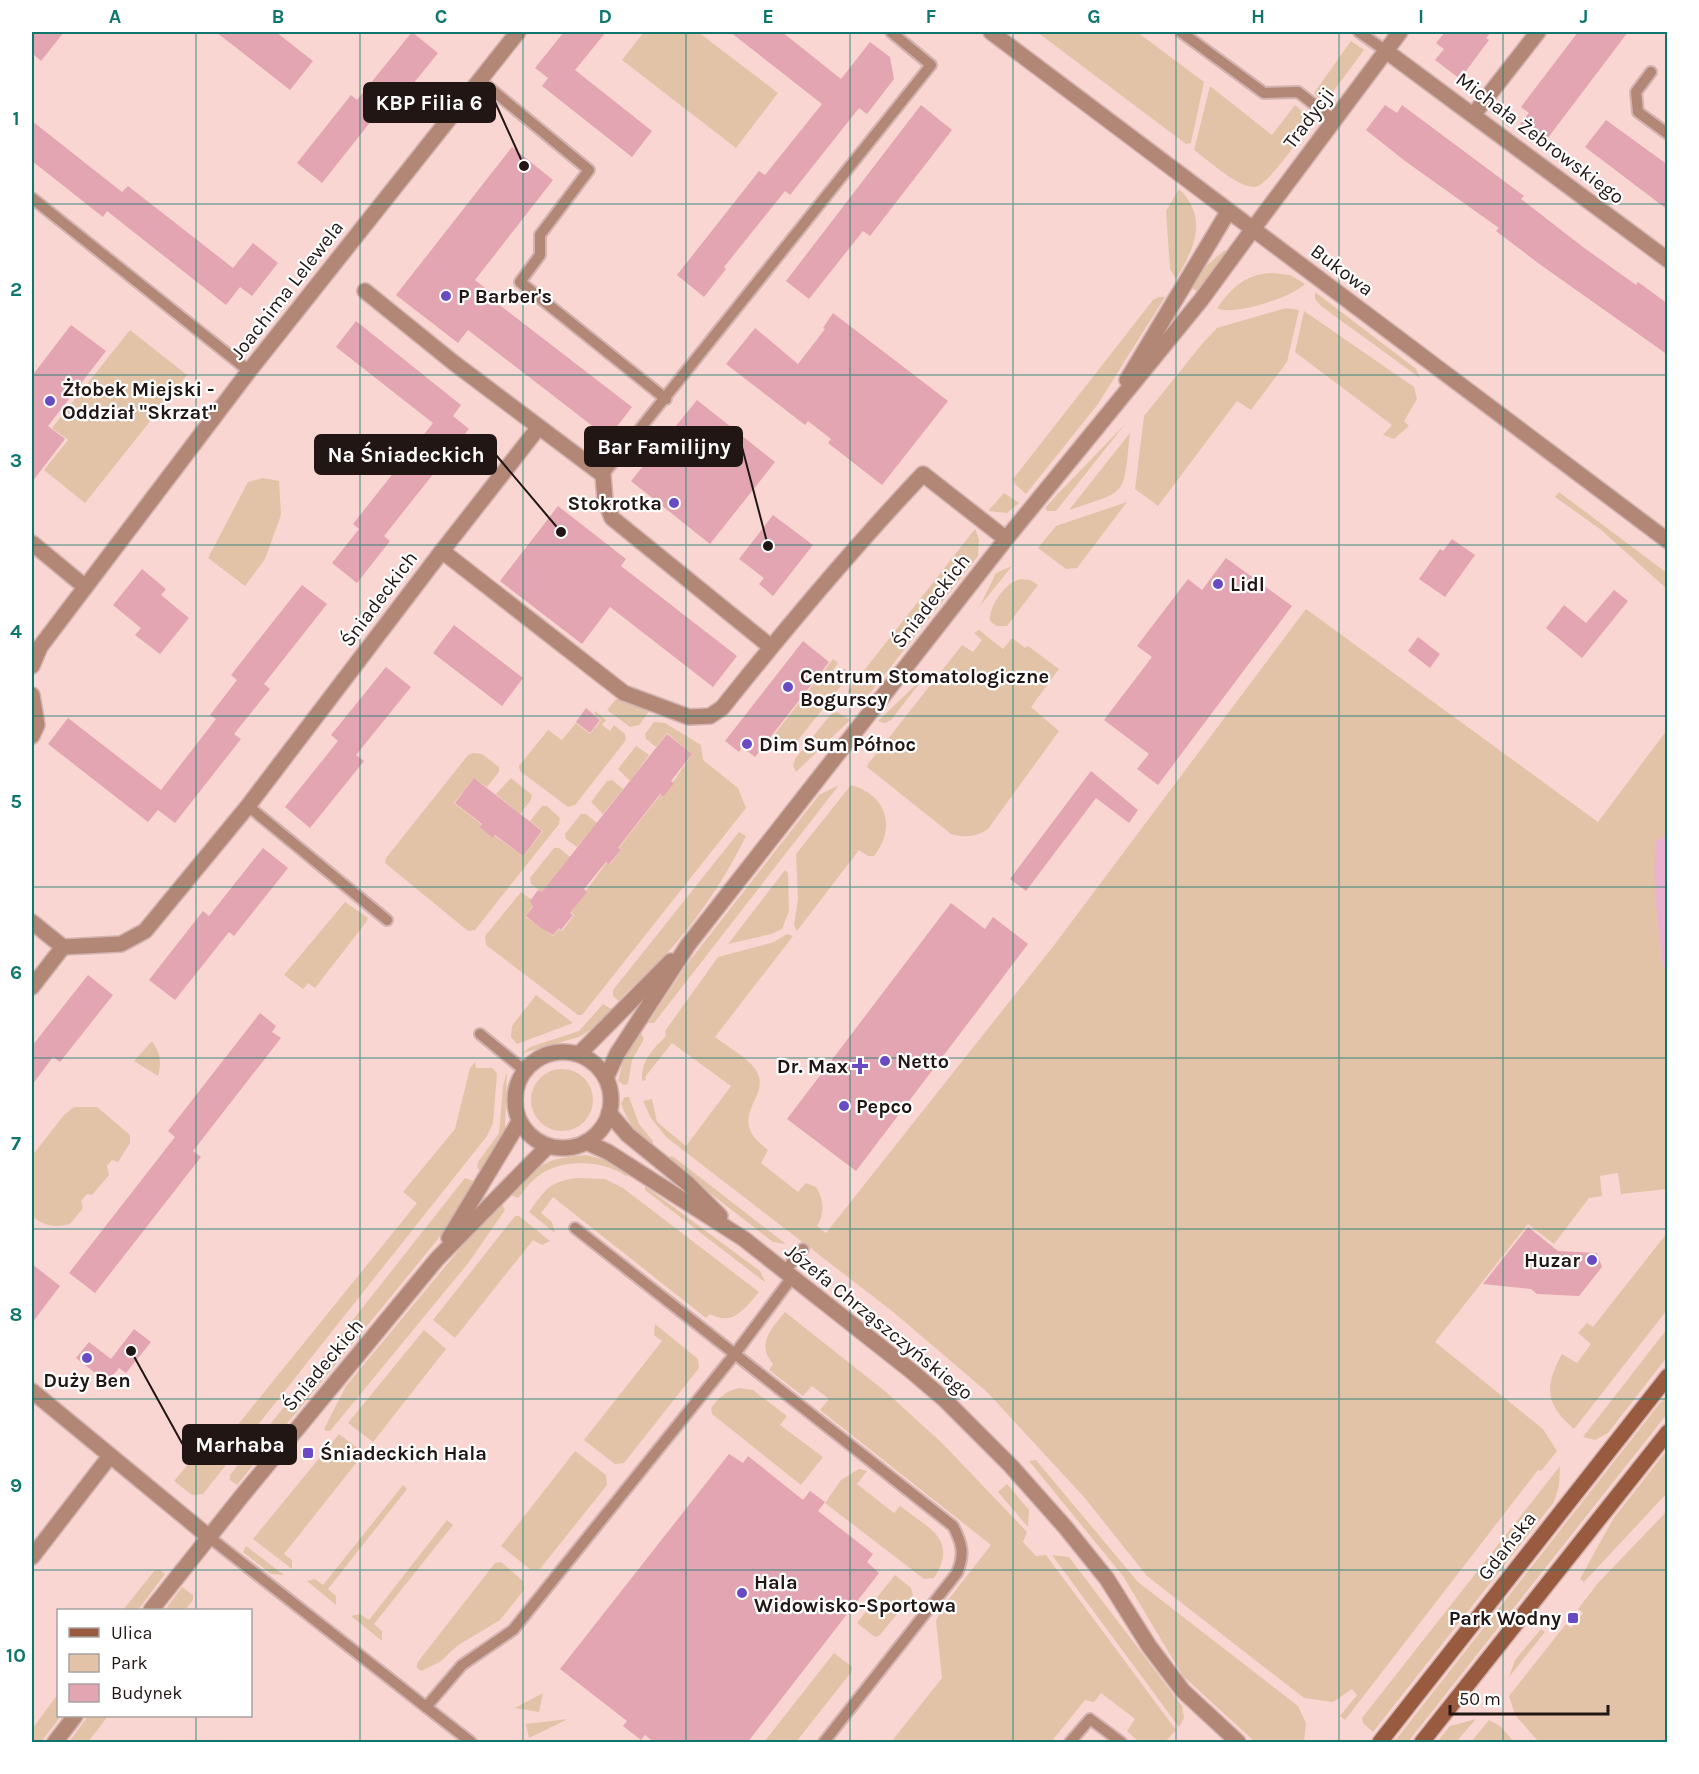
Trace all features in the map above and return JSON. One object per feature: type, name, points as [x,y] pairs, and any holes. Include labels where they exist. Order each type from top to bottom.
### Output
[{"type":"main road","name":"Gdańska","points":[[1380,1743],[1668,1376]]},
{"type":"main road","points":[[1422,1743],[1668,1431]]},
{"type":"street","name":"Joachima Lelewela","points":[[32,666],[40,647],[84,586],[249,371],[518,32]]},
{"type":"street","name":"Bukowa","points":[[991,32],[1668,542]]},
{"type":"street","name":"Tradycji","points":[[1252,230],[1400,32]]},
{"type":"street","points":[[1474,114],[1538,32]]},
{"type":"street","name":"Michała Żebrowskiego","points":[[1386,51],[1667,259]]},
{"type":"street","name":"Śniadeckich","points":[[1105,419],[1156,329],[1228,212]]},
{"type":"street","name":"Śniadeckich","points":[[606,1078],[617,1054],[688,945],[1006,539],[1201,300],[1252,230]]},
{"type":"street","points":[[365,291],[538,428],[603,476],[605,500],[612,518],[771,647]]},
{"type":"street","points":[[442,551],[538,428]]},
{"type":"street","name":"Śniadeckich","points":[[63,947],[121,944],[145,931],[248,806],[442,551],[610,684],[624,693],[689,717],[710,716],[722,708],[851,551],[923,474],[1006,539]]},
{"type":"street","points":[[32,543],[84,586]]},
{"type":"street","points":[[32,695],[37,725],[32,736]]},
{"type":"street","points":[[32,922],[63,947],[32,987]]},
{"type":"street","name":"Śniadeckich","points":[[579,1054],[688,945]]},
{"type":"street","points":[[568,1051],[579,1054],[598,1066],[606,1078],[611,1096],[609,1113],[601,1130],[586,1142],[567,1148],[548,1146],[531,1137],[519,1122],[515,1112],[515,1089],[524,1070],[546,1054],[568,1051]]},
{"type":"street","name":"Józefa Chrząszczyńskiego","points":[[609,1113],[628,1135],[687,1183],[744,1239]]},
{"type":"street","name":"Śniadeckich","points":[[437,1259],[519,1122]]},
{"type":"street","name":"Józefa Chrząszczyńskiego","points":[[586,1142],[608,1152],[744,1239],[910,1370],[1011,1466],[1107,1579],[1149,1646],[1183,1691],[1238,1743]]},
{"type":"street","name":"Śniadeckich","points":[[153,1609],[437,1259],[501,1195],[538,1152],[548,1146]]},
{"type":"street","points":[[32,1391],[209,1537]]},
{"type":"street","points":[[32,1557],[110,1456]]},
{"type":"street","points":[[55,1743],[74,1717]]},
{"type":"lane","points":[[603,476],[931,64],[891,32]]},
{"type":"lane","points":[[1181,32],[1264,93],[1298,92],[1334,120]]},
{"type":"lane","points":[[1359,32],[1386,51]]},
{"type":"lane","points":[[1651,72],[1636,92],[1638,112],[1668,134]]},
{"type":"lane","points":[[480,80],[589,170],[540,235],[540,255],[520,282],[666,399]]},
{"type":"lane","points":[[32,198],[249,371]]},
{"type":"lane","points":[[248,806],[387,920]]},
{"type":"lane","points":[[480,1034],[524,1070]]},
{"type":"lane","points":[[575,1228],[953,1526],[963,1551],[957,1573],[824,1743]]},
{"type":"lane","points":[[426,1707],[462,1665],[513,1630],[734,1355],[789,1274],[803,1249]]},
{"type":"lane","points":[[209,1537],[471,1743]]},
{"type":"lane","points":[[1070,1743],[1090,1719],[1121,1743]]},
{"type":"green space","points":[[644,32],[698,32],[778,93],[736,148],[622,60]]},
{"type":"green space","points":[[1037,32],[1137,32],[1204,82],[1191,143],[1186,144]]},
{"type":"green space","points":[[1351,41],[1364,50],[1327,100],[1317,97],[1314,93]]},
{"type":"green space","points":[[1210,86],[1272,135],[1295,105],[1312,120],[1285,158],[1260,185],[1254,187],[1239,183],[1194,150]]},
{"type":"green space","points":[[1179,189],[1194,211],[1196,234],[1176,279],[1170,269],[1166,211]]},
{"type":"green space","points":[[1225,250],[1228,251],[1199,293],[1192,288],[1207,265]]},
{"type":"green space","points":[[1272,273],[1290,275],[1305,284],[1276,300],[1248,308],[1224,310],[1217,308],[1240,283],[1255,276]]},
{"type":"green space","points":[[1315,292],[1416,369],[1420,378],[1321,306],[1315,299]]},
{"type":"green space","points":[[1165,297],[1098,404],[1026,494],[1013,479],[1153,300]]},
{"type":"green space","points":[[1286,308],[1299,310],[1287,362],[1251,410],[1237,401],[1158,506],[1135,489],[1144,416],[1217,328]]},
{"type":"green space","points":[[1304,311],[1414,387],[1417,399],[1404,421],[1409,426],[1394,439],[1383,435],[1392,425],[1295,352]]},
{"type":"green space","points":[[130,330],[187,375],[85,503],[44,470],[68,440],[52,428]]},
{"type":"green space","points":[[1126,423],[1056,511],[1047,511],[1045,508]]},
{"type":"green space","points":[[1130,433],[1124,480],[1120,488],[1103,498],[1069,510]]},
{"type":"green space","points":[[263,478],[279,481],[281,515],[265,559],[245,586],[208,558],[248,482]]},
{"type":"green space","points":[[1559,492],[1667,573],[1667,589],[1600,529],[1555,497]]},
{"type":"green space","points":[[1004,493],[1019,503],[1007,513],[988,511]]},
{"type":"green space","points":[[1127,502],[1077,568],[1066,569],[1038,548],[1056,526]]},
{"type":"green space","points":[[975,529],[979,539],[978,556],[859,707],[849,700],[848,691]]},
{"type":"green space","points":[[1012,566],[980,606],[996,573]]},
{"type":"green space","points":[[1021,579],[1030,580],[1038,585],[1007,626],[996,626],[990,621],[995,602],[1004,589]]},
{"type":"green space","points":[[1306,609],[1598,822],[1667,730],[1667,835],[1656,841],[1657,911],[1663,966],[1668,971],[1667,1189],[1621,1194],[1618,1173],[1600,1176],[1602,1196],[1589,1198],[1554,1244],[1528,1224],[1435,1342],[1543,1429],[1557,1451],[1541,1471],[1538,1470],[1345,1720],[1340,1716],[1357,1695],[1352,1689],[1333,1702],[1304,1698],[1147,1576],[1084,1497],[987,1392],[892,1311],[666,1137],[651,1118],[643,1101],[652,1099],[657,1122],[686,1146],[731,1086],[672,1043],[645,1077],[646,1080],[642,1081],[643,1068],[648,1056],[666,1036],[665,1031],[718,957],[774,942],[787,934],[793,936],[715,1037],[737,1052],[756,1070],[759,1087],[748,1119],[754,1137],[768,1150],[761,1163],[798,1192],[806,1183],[816,1187],[821,1196],[822,1206],[817,1226],[826,1233],[1055,944]]},
{"type":"green space","points":[[979,630],[1003,649],[1012,638],[1025,648],[1028,646],[1059,669],[1031,707],[1059,731],[988,829],[975,835],[961,836],[951,834],[867,767],[962,645],[973,652],[982,640],[974,633]]},
{"type":"green space","points":[[833,659],[838,663],[829,676],[835,681],[845,668],[848,677],[787,754],[770,740]]},
{"type":"green space","points":[[926,675],[891,720],[885,723],[878,721]]},
{"type":"green space","points":[[616,699],[650,710],[639,725],[630,727],[607,710]]},
{"type":"green space","points":[[595,711],[606,720],[602,725],[610,731],[614,725],[625,734],[626,740],[575,805],[568,807],[520,771],[519,766],[548,730],[562,740],[576,723],[590,734],[601,720],[594,713]]},
{"type":"green space","points":[[837,712],[850,720],[796,772],[793,766],[795,759],[831,714]]},
{"type":"green space","points":[[654,722],[665,723],[701,745],[703,760],[738,788],[746,808],[582,1015],[578,1015],[486,945],[485,936],[521,892],[535,902],[526,917],[553,936],[559,929],[562,931],[574,915],[571,912],[607,862],[610,864],[621,850],[619,848],[660,795],[663,797],[692,754],[667,733],[656,747],[646,739],[645,734]]},
{"type":"green space","points":[[636,746],[649,755],[630,781],[618,769]]},
{"type":"green space","points":[[482,754],[499,767],[499,772],[487,787],[474,778],[454,803],[481,824],[479,827],[493,838],[495,836],[523,856],[543,831],[530,821],[542,806],[547,806],[560,818],[559,824],[475,930],[468,931],[385,863],[386,858],[468,755]]},
{"type":"green space","points":[[511,778],[532,795],[531,800],[520,814],[496,794]]},
{"type":"green space","points":[[612,780],[623,789],[603,814],[591,802],[607,781]]},
{"type":"green space","points":[[839,785],[654,1023],[648,1023],[687,964],[819,795]]},
{"type":"green space","points":[[851,785],[863,789],[880,804],[886,824],[881,845],[874,856],[868,856],[859,850],[797,931],[794,925],[798,899],[796,854]]},
{"type":"green space","points":[[581,814],[586,814],[597,823],[577,847],[566,839],[565,834]]},
{"type":"green space","points":[[739,832],[746,836],[707,902],[672,948],[619,1001],[613,996],[613,990]]},
{"type":"green space","points":[[554,848],[559,848],[570,857],[542,892],[531,884],[530,878]]},
{"type":"green space","points":[[785,870],[788,873],[789,911],[782,929],[771,934],[728,944]]},
{"type":"green space","points":[[345,902],[368,918],[367,921],[315,988],[308,983],[303,989],[284,975]]},
{"type":"green space","points":[[536,995],[573,1023],[517,1044],[511,1037],[512,1026]]},
{"type":"green space","points":[[603,1004],[613,1010],[601,1023],[579,1037],[523,1053],[530,1047],[579,1031]]},
{"type":"green space","points":[[641,1033],[644,1039],[632,1060],[628,1084],[624,1085],[618,1081],[624,1057]]},
{"type":"green space","points":[[152,1041],[160,1058],[158,1076],[134,1061]]},
{"type":"green space","points":[[475,1062],[476,1068],[492,1068],[497,1073],[493,1123],[487,1136],[203,1494],[192,1495],[174,1481],[201,1449],[209,1448],[215,1453],[417,1203],[403,1192],[455,1129],[470,1068]]},
{"type":"green space","points":[[556,1069],[568,1069],[584,1078],[591,1088],[593,1100],[591,1112],[584,1122],[568,1131],[556,1131],[545,1126],[536,1117],[531,1106],[531,1094],[536,1083],[545,1074]]},
{"type":"green space","points":[[507,1072],[505,1129],[501,1142],[481,1172],[477,1167],[478,1162],[499,1133],[503,1086]]},
{"type":"green space","points":[[625,1097],[629,1097],[639,1124],[653,1141],[652,1147],[629,1122],[621,1103]]},
{"type":"green space","points":[[74,1107],[97,1107],[130,1135],[130,1143],[118,1162],[112,1160],[107,1166],[109,1175],[92,1195],[87,1194],[81,1201],[83,1208],[70,1224],[50,1225],[32,1216],[32,1156],[64,1115]]},
{"type":"green space","points":[[587,1155],[612,1162],[629,1175],[626,1176],[594,1164],[569,1164],[537,1177],[518,1198],[510,1195],[543,1164],[561,1158]]},
{"type":"green space","points":[[672,1156],[786,1244],[773,1242],[666,1159]]},
{"type":"green space","points":[[465,1178],[474,1181],[447,1228],[237,1485],[230,1480],[230,1475]]},
{"type":"green space","points":[[577,1178],[605,1179],[623,1188],[759,1292],[738,1314],[732,1317],[725,1318],[710,1314],[706,1318],[553,1197],[541,1213],[552,1222],[555,1233],[529,1212],[548,1188]]},
{"type":"green space","points":[[645,1186],[760,1271],[766,1283],[645,1190]]},
{"type":"green space","points":[[502,1204],[505,1210],[469,1262],[330,1431],[326,1431],[324,1429],[346,1386],[468,1239]]},
{"type":"green space","points":[[515,1216],[519,1216],[550,1241],[542,1245],[533,1240],[455,1338],[433,1320]]},
{"type":"green space","points":[[1667,1233],[1667,1310],[1574,1429],[1557,1411],[1550,1394],[1552,1376],[1556,1366],[1562,1354],[1577,1363],[1591,1344],[1578,1333],[1587,1323],[1593,1327]]},
{"type":"green space","points":[[785,1312],[886,1392],[942,1443],[1027,1532],[1023,1542],[1036,1556],[1046,1555],[1176,1730],[1165,1742],[1139,1742],[1127,1731],[1135,1719],[1101,1693],[1094,1702],[1085,1700],[1051,1742],[891,1742],[942,1678],[936,1621],[941,1609],[991,1545],[820,1410],[829,1399],[812,1386],[803,1396],[769,1370],[773,1364],[766,1350],[767,1337]]},
{"type":"green space","points":[[655,1324],[698,1359],[699,1368],[624,1463],[615,1464],[584,1440],[662,1341],[654,1335]]},
{"type":"green space","points":[[1667,1329],[1667,1357],[1608,1433],[1595,1440],[1583,1437]]},
{"type":"green space","points":[[424,1330],[446,1349],[373,1442],[348,1423]]},
{"type":"green space","points":[[740,1388],[753,1390],[787,1416],[780,1425],[823,1457],[801,1485],[712,1414],[711,1408],[720,1397],[731,1390]]},
{"type":"green space","points":[[1667,1394],[1667,1414],[1408,1742],[1394,1742]]},
{"type":"green space","points":[[339,1434],[364,1453],[284,1554],[292,1560],[292,1569],[253,1539]]},
{"type":"green space","points":[[1667,1450],[1667,1493],[1584,1582],[1580,1579],[1613,1519]]},
{"type":"green space","points":[[575,1451],[606,1475],[607,1485],[540,1569],[531,1570],[501,1546]]},
{"type":"green space","points":[[1036,1460],[1138,1582],[1298,1706],[1306,1723],[1304,1742],[1255,1742],[1183,1676],[1123,1576],[1029,1461]]},
{"type":"green space","points":[[1560,1466],[1559,1486],[1554,1502],[1373,1732],[1363,1723],[1362,1718]]},
{"type":"green space","points":[[859,1469],[867,1471],[857,1484],[894,1513],[900,1506],[930,1528],[937,1536],[942,1544],[943,1553],[941,1565],[934,1578],[924,1579],[825,1503],[841,1480]]},
{"type":"green space","points":[[1007,1484],[1029,1510],[1028,1527],[998,1492]]},
{"type":"green space","points":[[403,1485],[407,1489],[328,1589],[336,1596],[336,1605],[307,1581],[315,1579],[323,1585]]},
{"type":"green space","points":[[1667,1511],[1667,1742],[1539,1742],[1515,1715],[1509,1696],[1566,1624],[1571,1628],[1583,1613],[1578,1609],[1598,1583]]},
{"type":"green space","points":[[447,1520],[453,1525],[374,1624],[382,1631],[382,1641],[351,1616],[360,1614],[369,1620]]},
{"type":"green space","points":[[246,1546],[284,1575],[271,1574],[243,1552]]},
{"type":"green space","points":[[1052,1555],[1069,1557],[1182,1706],[1184,1718],[1179,1727]]},
{"type":"green space","points":[[501,1562],[523,1581],[524,1590],[500,1620],[457,1646],[440,1662],[421,1671],[417,1668],[417,1663],[495,1563]]},
{"type":"green space","points":[[155,1570],[160,1570],[165,1574],[139,1609],[124,1609]]},
{"type":"green space","points":[[895,1575],[911,1588],[913,1595],[879,1636],[875,1637],[857,1623]]},
{"type":"green space","points":[[182,1587],[193,1595],[193,1600],[186,1609],[166,1609]]},
{"type":"green space","points":[[1541,1629],[1545,1632],[1509,1677],[1515,1660]]},
{"type":"green space","points":[[834,1653],[852,1667],[852,1671],[796,1742],[764,1742]]},
{"type":"green space","points":[[543,1693],[539,1712],[515,1708]]},
{"type":"green space","points":[[57,1695],[57,1717],[60,1717],[41,1742],[32,1742],[32,1729]]},
{"type":"green space","points":[[87,1717],[107,1717],[88,1742],[69,1742]]},
{"type":"green space","points":[[568,1719],[529,1738],[526,1724]]},
{"type":"green space","points":[[1476,1719],[1456,1742],[1437,1742],[1450,1726]]},
{"type":"green space","points":[[1489,1720],[1500,1726],[1514,1742],[1471,1742]]},
{"type":"shaded area","points":[[1667,835],[1667,971],[1663,967],[1655,872],[1656,841]]},
{"type":"building","points":[[32,32],[64,32],[41,61],[32,53]]},
{"type":"building","points":[[216,32],[276,32],[313,61],[290,90]]},
{"type":"building","points":[[412,32],[438,53],[383,121],[376,115],[322,183],[297,163],[351,95],[357,100]]},
{"type":"building","points":[[564,32],[606,32],[575,70],[652,131],[632,157],[542,86],[548,78],[535,68]]},
{"type":"building","points":[[730,32],[782,32],[841,79],[870,42],[890,57],[894,79],[867,114],[859,108],[790,195],[785,191],[724,267],[726,269],[704,297],[677,275],[759,171],[765,175],[822,104]]},
{"type":"building","points":[[1445,32],[1491,32],[1486,38],[1489,40],[1460,79],[1435,60],[1444,49],[1436,43]]},
{"type":"building","points":[[1578,32],[1628,32],[1544,143],[1520,124],[1529,113],[1521,107]]},
{"type":"building","points":[[921,105],[952,130],[870,236],[863,231],[809,299],[786,281]]},
{"type":"building","points":[[1385,105],[1397,113],[1402,105],[1524,196],[1521,199],[1583,247],[1636,285],[1638,282],[1668,304],[1668,355],[1538,263],[1496,231],[1499,228],[1405,161],[1366,130]]},
{"type":"building","points":[[1606,120],[1668,165],[1668,210],[1585,147]]},
{"type":"building","points":[[32,121],[122,192],[128,186],[233,268],[253,243],[278,263],[252,296],[240,287],[226,305],[107,211],[103,217],[32,161]]},
{"type":"building","points":[[512,147],[553,180],[475,280],[495,296],[493,300],[632,407],[608,438],[468,330],[458,343],[396,295]]},
{"type":"building","points":[[833,313],[948,401],[882,485],[828,443],[831,439],[808,421],[805,425],[726,364],[755,328],[798,364],[825,329],[823,328]]},
{"type":"building","points":[[356,321],[461,405],[453,416],[469,429],[384,536],[390,541],[357,583],[332,563],[359,529],[353,524],[433,423],[336,347]]},
{"type":"building","name":"Żłobek Miejski - Oddział \"Skrzat\"","points":[[71,325],[106,351],[48,426],[65,439],[32,482],[32,376]]},
{"type":"building","points":[[697,400],[775,462],[710,544],[631,481]]},
{"type":"building","points":[[558,506],[626,559],[621,566],[737,656],[713,687],[610,607],[582,644],[500,581]]},
{"type":"building","points":[[773,515],[813,545],[773,596],[759,584],[764,578],[739,559]]},
{"type":"building","points":[[1452,539],[1475,555],[1445,597],[1419,579],[1440,549],[1443,551]]},
{"type":"building","points":[[1226,558],[1292,606],[1158,785],[1137,769],[1149,754],[1104,720],[1152,657],[1137,646],[1188,579],[1202,590]]},
{"type":"building","points":[[142,569],[166,589],[161,595],[189,618],[160,654],[135,635],[141,628],[113,605]]},
{"type":"building","points":[[302,585],[327,604],[264,684],[270,689],[234,734],[241,739],[175,823],[158,810],[148,822],[48,744],[68,718],[161,790],[216,719],[210,715],[237,680],[231,675]]},
{"type":"building","points":[[1614,590],[1628,601],[1582,658],[1546,628],[1564,605],[1586,623]]},
{"type":"building","points":[[454,625],[523,678],[502,706],[433,653]]},
{"type":"building","points":[[1418,637],[1440,654],[1430,668],[1408,651]]},
{"type":"building","name":"Centrum Stomatologiczne Bogurscy","points":[[803,641],[829,662],[755,757],[742,747],[739,752],[725,741]]},
{"type":"building","points":[[386,667],[411,687],[356,755],[364,761],[310,828],[285,807],[338,741],[331,735]]},
{"type":"building","points":[[586,708],[600,720],[590,733],[576,722]]},
{"type":"building","points":[[667,734],[692,754],[671,781],[674,783],[663,797],[660,794],[618,848],[621,850],[609,864],[606,862],[584,889],[587,892],[570,913],[573,915],[561,930],[559,928],[553,935],[541,928],[526,916],[533,907],[530,901],[538,890],[542,892]]},
{"type":"building","points":[[1091,771],[1138,810],[1129,823],[1096,798],[1026,891],[1010,879]]},
{"type":"building","points":[[474,778],[542,831],[523,856],[495,835],[493,838],[479,827],[482,824],[455,803]]},
{"type":"building","points":[[263,848],[288,868],[234,936],[229,932],[175,1000],[149,980],[203,911],[209,916]]},
{"type":"building","name":"Netto","points":[[951,903],[985,929],[993,917],[1028,944],[856,1171],[787,1119]]},
{"type":"building","points":[[88,975],[113,995],[60,1062],[53,1057],[32,1085],[32,1046]]},
{"type":"building","points":[[260,1013],[276,1026],[272,1032],[281,1038],[193,1151],[201,1157],[95,1293],[69,1273],[175,1137],[168,1131]]},
{"type":"building","points":[[1528,1227],[1558,1251],[1597,1253],[1602,1267],[1579,1296],[1537,1294],[1531,1289],[1483,1284]]},
{"type":"building","points":[[32,1264],[60,1286],[32,1323]]},
{"type":"building","points":[[134,1329],[151,1342],[126,1373],[119,1368],[107,1382],[76,1358],[89,1342],[111,1359]]},
{"type":"building","name":"Hala Widowisko-Sportowa","points":[[729,1454],[743,1463],[748,1456],[803,1500],[810,1491],[825,1502],[818,1511],[873,1554],[867,1562],[879,1573],[747,1743],[655,1743],[645,1735],[641,1740],[623,1726],[627,1721],[560,1669]]},
{"type":"place","name":"KBP Filia 6","points":[[524,166]]},
{"type":"place","name":"P Barber's","points":[[446,296]]},
{"type":"place","name":"Żłobek Miejski - Oddział \"Skrzat\"","points":[[50,401]]},
{"type":"place","name":"Stokrotka","points":[[674,503]]},
{"type":"place","name":"Na Śniadeckich","points":[[561,532]]},
{"type":"place","name":"Bar Familijny","points":[[768,546]]},
{"type":"place","name":"Lidl","points":[[1218,584]]},
{"type":"place","name":"Centrum Stomatologiczne Bogurscy","points":[[788,687]]},
{"type":"place","name":"Dim Sum Północ","points":[[747,744]]},
{"type":"place","name":"Netto","points":[[885,1061]]},
{"type":"place","name":"Dr. Max","points":[[860,1066]]},
{"type":"place","name":"Pepco","points":[[844,1106]]},
{"type":"place","name":"Huzar","points":[[1592,1260]]},
{"type":"place","name":"Marhaba","points":[[131,1351]]},
{"type":"place","name":"Duży Ben","points":[[87,1358]]},
{"type":"place","name":"Śniadeckich Hala","points":[[308,1453]]},
{"type":"place","name":"Hala Widowisko-Sportowa","points":[[742,1593]]},
{"type":"place","name":"Park Wodny","points":[[1573,1618]]}]
